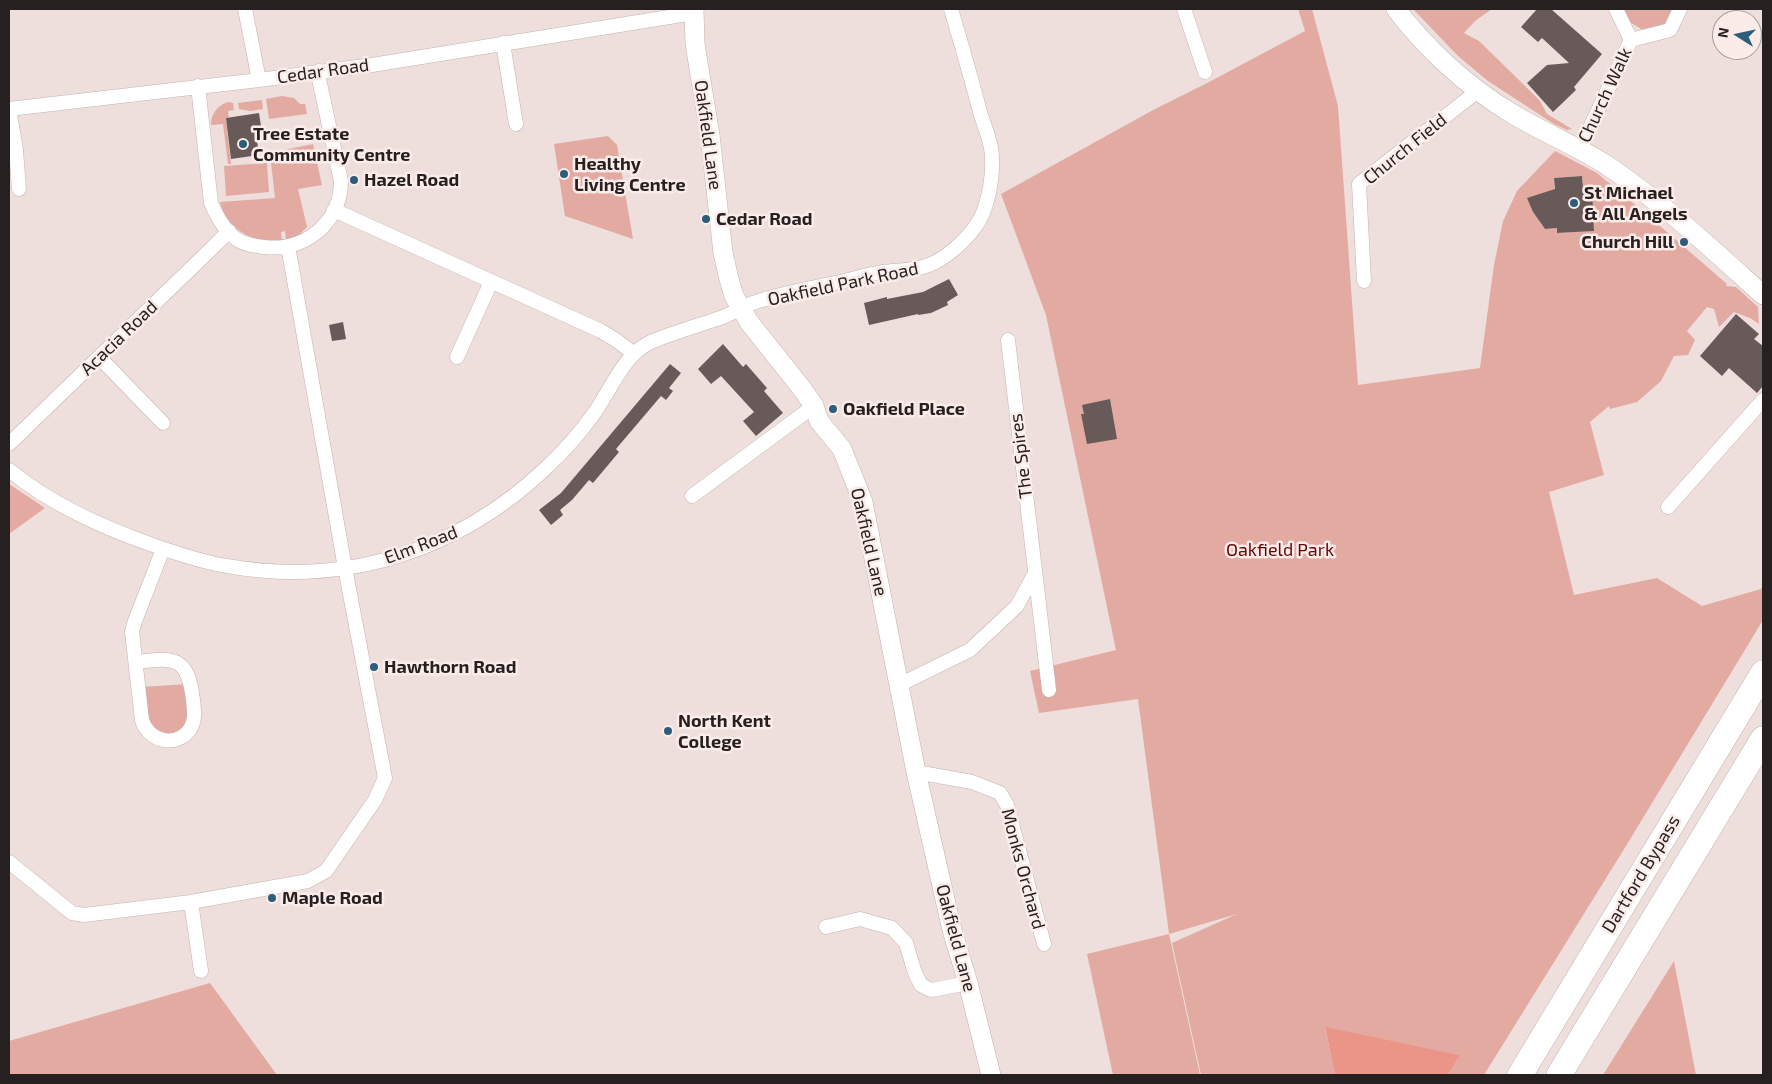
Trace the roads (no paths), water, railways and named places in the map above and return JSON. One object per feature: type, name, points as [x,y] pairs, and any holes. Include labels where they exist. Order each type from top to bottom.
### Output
[{"type":"highway","name":"Dartford Bypass","points":[[1520,1075],[1763,673]]},
{"type":"highway","name":"Dartford Bypass","points":[[1559,1075],[1763,739]]},
{"type":"street","points":[[245,9],[259,80]]},
{"type":"street","name":"Oakfield Park Road","points":[[740,309],[754,302],[884,272],[916,270],[933,264],[944,257],[977,226],[990,192],[992,155],[951,9]]},
{"type":"street","points":[[1184,9],[1205,72]]},
{"type":"street","points":[[1396,9],[1429,46],[1456,72],[1479,90],[1511,113],[1580,149],[1606,165],[1692,232],[1763,295]]},
{"type":"street","name":"Church Walk","points":[[1616,9],[1631,40]]},
{"type":"street","name":"Church Walk","points":[[1631,40],[1670,30],[1680,9]]},
{"type":"street","name":"Cedar Road","points":[[9,109],[372,65],[694,11]]},
{"type":"street","name":"Oakfield Lane","points":[[694,11],[695,44],[710,135],[723,253],[732,292],[740,309],[814,406],[819,421],[842,448],[863,502],[916,772],[952,930],[968,983],[991,1075]]},
{"type":"street","name":"Church Walk","points":[[1580,149],[1631,40]]},
{"type":"street","points":[[503,43],[516,124]]},
{"type":"street","points":[[198,86],[212,203],[219,220],[238,240],[270,248],[288,246],[312,237],[322,228],[334,210],[341,193],[341,181],[319,79],[319,71]]},
{"type":"street","name":"Church Field","points":[[1364,281],[1359,184],[1479,90]]},
{"type":"street","points":[[9,109],[16,150],[19,189]]},
{"type":"street","points":[[334,210],[601,331],[633,353]]},
{"type":"street","name":"Acacia Road","points":[[9,444],[209,252],[228,231]]},
{"type":"street","points":[[9,862],[72,913],[84,915],[191,902],[308,881],[326,871],[375,800],[386,778],[288,246]]},
{"type":"street","points":[[457,356],[490,282]]},
{"type":"street","name":"Elm Road","points":[[9,470],[27,484],[79,516],[163,549],[214,564],[256,570],[298,572],[346,568],[390,560],[429,546],[480,519],[509,500],[544,470],[574,437],[597,408],[633,353],[653,341],[740,309]]},
{"type":"street","name":"The Spires","points":[[1008,340],[1049,690]]},
{"type":"street","points":[[99,357],[163,423]]},
{"type":"street","points":[[1668,507],[1763,400]]},
{"type":"street","points":[[692,496],[814,406]]},
{"type":"street","points":[[136,662],[167,659],[176,661],[186,670],[191,682],[194,713],[191,727],[184,735],[173,741],[162,741],[151,735],[145,728],[141,713],[132,638],[133,625],[163,549]]},
{"type":"street","points":[[899,686],[970,650],[1018,606],[1035,573]]},
{"type":"street","name":"Monks Orchard","points":[[916,772],[972,782],[1000,793],[1007,805],[1044,944]]},
{"type":"street","points":[[191,902],[201,970]]},
{"type":"street","points":[[826,927],[860,919],[892,928],[906,943],[915,973],[921,985],[932,990],[968,983]]},
{"type":"place","name":"Tree Estate Community Centre","points":[[243,144]]},
{"type":"place","name":"Healthy Living Centre","points":[[564,174]]},
{"type":"place","name":"Hazel Road","points":[[354,180]]},
{"type":"place","name":"St Michael & All Angels","points":[[1574,203]]},
{"type":"place","name":"Cedar Road","points":[[706,219]]},
{"type":"place","name":"Church Hill","points":[[1684,242]]},
{"type":"place","name":"Oakfield Place","points":[[833,409]]},
{"type":"place","name":"Hawthorn Road","points":[[374,667]]},
{"type":"place","name":"North Kent College","points":[[668,731]]},
{"type":"place","name":"Maple Road","points":[[272,898]]},
{"type":"park label","name":"Oakfield Park","points":[[1280,550]]}]
